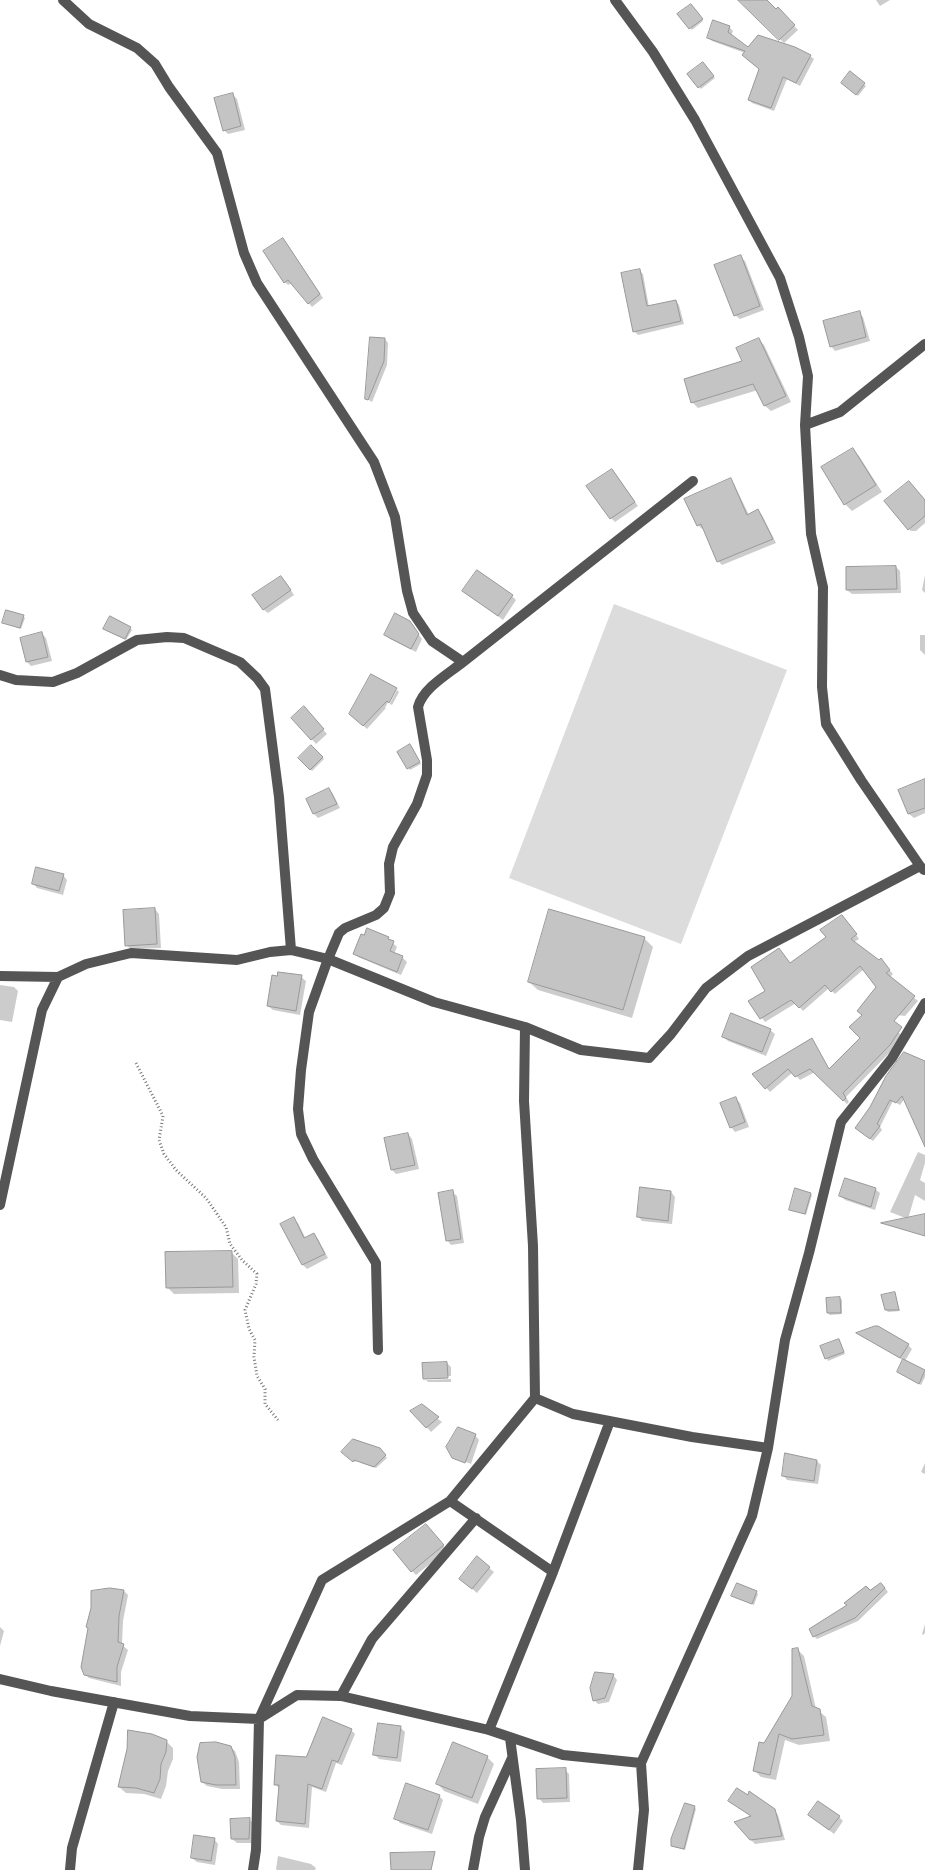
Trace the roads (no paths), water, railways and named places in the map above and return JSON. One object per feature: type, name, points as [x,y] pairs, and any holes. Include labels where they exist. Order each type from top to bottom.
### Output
[{"type":"street","points":[[63,0],[89,24],[137,48],[155,64],[169,87],[217,153],[244,252],[257,283],[374,462],[395,517],[407,591],[413,613],[432,640],[463,662]]},
{"type":"street","points":[[0,976],[58,977],[86,964],[131,953],[237,960],[270,952],[291,950],[328,959],[434,1002],[525,1027],[581,1050],[649,1058],[671,1034],[706,988],[748,956],[922,868],[861,780],[826,724],[822,687],[823,587],[811,534],[805,424],[808,376],[799,336],[780,278],[695,120],[653,52],[615,0]]},
{"type":"street","points":[[805,424],[840,412],[925,344]]},
{"type":"street","points":[[378,1350],[376,1263],[301,1134],[298,1109],[309,1012],[328,959],[339,933],[376,915],[384,908],[390,893],[389,864],[393,847],[418,804],[426,775],[427,760],[418,707],[420,700],[463,662],[694,481]]},
{"type":"street","points":[[0,675],[16,680],[53,682],[77,673],[137,640],[167,637],[184,638],[240,662],[257,678],[265,689],[279,797],[291,950]]},
{"type":"street","points":[[0,1205],[42,1010],[58,977]]},
{"type":"street","points":[[638,1870],[644,1810],[641,1763],[752,1516],[768,1448],[785,1340],[841,1122],[892,1058],[925,1003]]},
{"type":"street","points":[[253,1870],[256,1850],[259,1719],[322,1580],[450,1501],[535,1398],[532,1246],[524,1101],[525,1027]]},
{"type":"street","points":[[535,1398],[573,1414],[692,1437],[768,1448]]},
{"type":"street","points":[[489,1730],[553,1572],[610,1421]]},
{"type":"street","points":[[450,1501],[553,1572]]},
{"type":"street","points":[[341,1696],[372,1639],[476,1518]]},
{"type":"street","points":[[0,1679],[50,1691],[190,1716],[259,1719],[296,1695],[341,1696],[489,1730],[563,1755],[641,1763]]},
{"type":"street","points":[[70,1870],[72,1848],[114,1702]]},
{"type":"street","points":[[510,1738],[521,1820],[525,1870]]},
{"type":"street","points":[[473,1870],[485,1817],[513,1757]]}]
